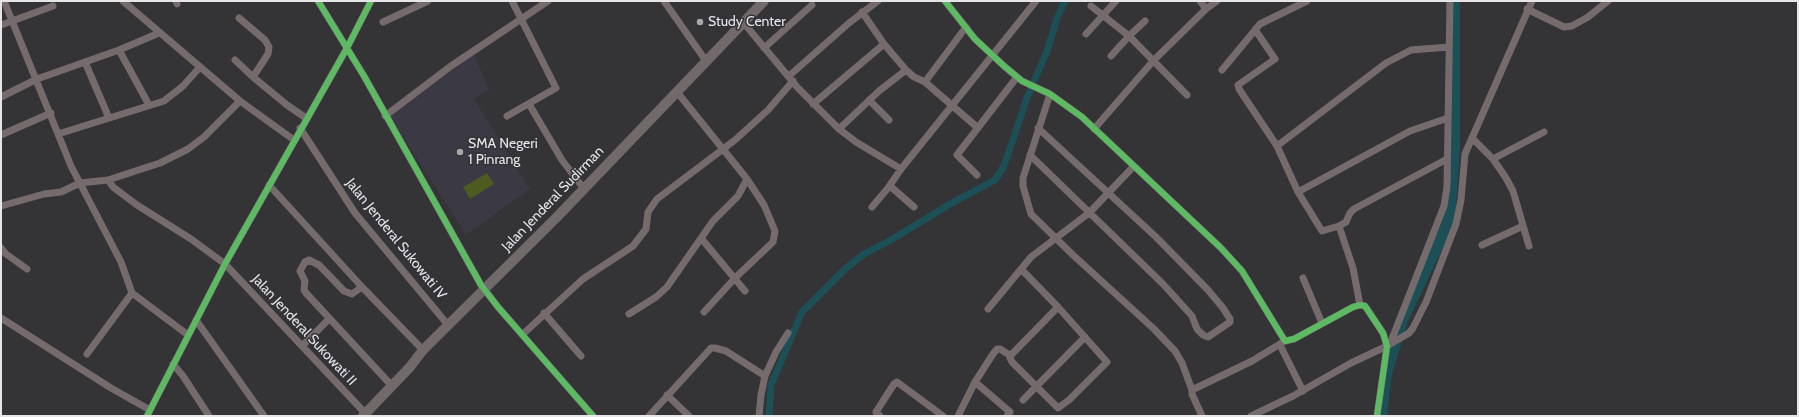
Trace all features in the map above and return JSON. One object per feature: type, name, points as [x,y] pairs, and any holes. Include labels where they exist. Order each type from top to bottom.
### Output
[{"type":"highway","name":"Jalan Jenderal Sudirman","points":[[364,415],[410,367],[423,350],[485,290],[584,189],[764,1]]},
{"type":"street","points":[[4,1],[51,113],[71,166],[121,262],[132,293],[188,335]]},
{"type":"street","points":[[123,1],[240,101],[294,140]]},
{"type":"street","points":[[318,1],[347,48],[477,278],[485,290],[580,403],[593,416]]},
{"type":"street","points":[[1,318],[148,413],[225,264],[300,128],[347,48],[371,1]]},
{"type":"street","points":[[383,22],[428,1]]},
{"type":"street","points":[[507,116],[556,88],[512,1]]},
{"type":"street","points":[[385,116],[451,66],[548,1]]},
{"type":"street","points":[[664,1],[706,61]]},
{"type":"street","points":[[523,334],[544,313],[583,279],[633,246],[646,230],[648,212],[654,202],[723,148],[768,110],[791,79],[862,12],[878,1]]},
{"type":"street","points":[[944,1],[992,55],[1026,84],[1048,93],[1082,117],[1220,248],[1242,271],[1282,343],[1303,391]]},
{"type":"street","points":[[872,207],[1036,1]]},
{"type":"street","points":[[1086,34],[1116,1]]},
{"type":"street","points":[[1200,1],[1206,9]]},
{"type":"street","points":[[1094,129],[1154,60],[1206,9],[1217,1]]},
{"type":"street","points":[[1222,70],[1264,22],[1307,1]]},
{"type":"street","points":[[1377,416],[1390,344],[1444,206],[1447,187],[1450,1]]},
{"type":"street","points":[[1251,416],[1303,391],[1351,363],[1409,333],[1426,302],[1452,237],[1461,200],[1465,154],[1532,1]]},
{"type":"street","points":[[1528,9],[1564,27],[1572,26],[1588,17],[1608,1]]},
{"type":"street","points":[[764,48],[812,5]]},
{"type":"street","points":[[1,25],[53,6]]},
{"type":"street","points":[[1090,6],[1104,15],[1129,36],[1187,95]]},
{"type":"street","points":[[862,12],[884,44],[906,70],[925,82],[954,105],[978,128]]},
{"type":"street","points":[[239,18],[265,40],[269,47],[268,54],[254,77]]},
{"type":"street","points":[[1111,56],[1145,21]]},
{"type":"street","points":[[743,22],[813,104],[839,129],[856,142],[901,169]]},
{"type":"street","points":[[925,82],[966,27]]},
{"type":"street","points":[[1256,31],[1275,59],[1238,85],[1240,93],[1277,146],[1298,192],[1320,229],[1326,230],[1340,226],[1346,222],[1350,213],[1354,209],[1447,159]]},
{"type":"street","points":[[1,97],[36,79],[120,50],[159,33]]},
{"type":"street","points":[[813,104],[884,44]]},
{"type":"street","points":[[1277,146],[1386,63],[1411,50],[1449,47]]},
{"type":"street","points":[[120,50],[149,105]]},
{"type":"street","points":[[235,60],[287,105],[306,118]]},
{"type":"street","points":[[85,62],[109,118]]},
{"type":"street","points":[[58,134],[149,105],[154,105],[167,99],[183,86],[200,67]]},
{"type":"street","points":[[839,129],[868,100],[906,70]]},
{"type":"street","points":[[977,175],[957,155],[1017,77]]},
{"type":"street","points":[[677,92],[747,179],[768,215],[775,238],[774,242],[735,278],[704,312]]},
{"type":"street","points":[[1048,93],[1023,178],[1023,186],[1028,208],[1033,217],[1055,239],[1154,329],[1175,351],[1182,363],[1192,390],[1192,394],[1202,416]]},
{"type":"street","points":[[868,100],[889,120]]},
{"type":"street","points":[[1,206],[44,194],[61,192],[80,183],[108,180],[160,163],[188,149],[204,137],[240,101]]},
{"type":"street","points":[[530,104],[562,160],[584,189]]},
{"type":"street","points":[[1,135],[51,113]]},
{"type":"street","points":[[1298,192],[1410,131],[1448,118]]},
{"type":"street","name":"Jalan Jenderal Sukowati IV","points":[[300,128],[355,213],[448,325]]},
{"type":"street","points":[[1030,155],[1178,300],[1192,316],[1197,329],[1202,335],[1208,337],[1230,322],[1230,319],[1223,308],[1208,290],[1156,237],[1038,128]]},
{"type":"street","points":[[1493,160],[1544,132]]},
{"type":"street","points":[[1472,138],[1493,160],[1512,191],[1529,246]]},
{"type":"street","points":[[988,309],[1032,257],[1089,213],[1134,166]]},
{"type":"street","points":[[629,314],[667,287],[713,221],[738,196],[747,179]]},
{"type":"street","name":"Jalan Jenderal Sukowati II","points":[[108,180],[114,187],[137,205],[191,239],[225,264],[364,415]]},
{"type":"street","points":[[269,185],[416,345],[423,350]]},
{"type":"street","points":[[890,186],[914,207]]},
{"type":"street","points":[[1340,226],[1353,268],[1360,305],[1367,309],[1390,344]]},
{"type":"street","points":[[1482,245],[1523,226]]},
{"type":"street","points":[[701,238],[735,278],[744,291]]},
{"type":"street","points":[[1,248],[6,254],[27,269]]},
{"type":"street","points":[[362,287],[352,294],[348,294],[319,265],[309,260],[305,262],[300,270],[305,281],[304,290],[392,386]]},
{"type":"street","points":[[958,416],[975,382],[992,354],[997,349],[1000,348],[1011,356],[1012,362],[1058,408],[1107,362],[1058,307],[1021,269]]},
{"type":"street","points":[[1303,278],[1322,323]]},
{"type":"street","points":[[87,354],[132,293]]},
{"type":"street","points":[[1192,390],[1282,343],[1360,305]]},
{"type":"street","points":[[1011,356],[1058,307]]},
{"type":"street","points":[[544,313],[581,356]]},
{"type":"street","points":[[302,346],[329,319]]},
{"type":"street","points":[[196,320],[264,416]]},
{"type":"street","points":[[759,416],[765,376],[776,352],[788,333]]},
{"type":"street","points":[[1023,400],[1036,385],[1085,337]]},
{"type":"street","points":[[649,416],[708,350],[715,348],[726,351],[765,376]]},
{"type":"street","points":[[173,364],[183,376],[209,416]]},
{"type":"street","points":[[880,416],[876,412],[894,384],[897,382],[943,416]]},
{"type":"street","points":[[975,382],[1011,415]]},
{"type":"street","points":[[668,395],[689,416]]},
{"type":"shaded area","name":"SMA Negeri 1 Pinrang","points":[[474,54],[489,90],[474,99],[530,189],[466,235],[389,115]]},
{"type":"green space","points":[[487,173],[494,184],[470,199],[463,187]]},
{"type":"waterway","points":[[769,416],[771,385],[802,312],[845,269],[864,254],[891,240],[950,204],[995,180],[1004,166],[1027,98],[1047,51],[1057,18],[1065,1]]},
{"type":"waterway","points":[[1381,416],[1386,374],[1402,320],[1449,221],[1454,148],[1454,1]]},
{"type":"cycle path","points":[[318,1],[364,76],[481,285],[498,307],[593,416]]},
{"type":"cycle path","points":[[147,416],[225,264],[347,48],[371,1]]},
{"type":"cycle path","points":[[945,1],[975,39],[1004,66],[1022,81],[1050,94],[1082,117],[1221,248],[1242,271],[1285,341],[1294,339],[1353,307],[1360,305],[1365,306],[1383,333],[1387,346],[1377,416]]},
{"type":"place","name":"Study Center","points":[[700,22]]},
{"type":"place","name":"SMA Negeri 1 Pinrang","points":[[460,152]]}]
